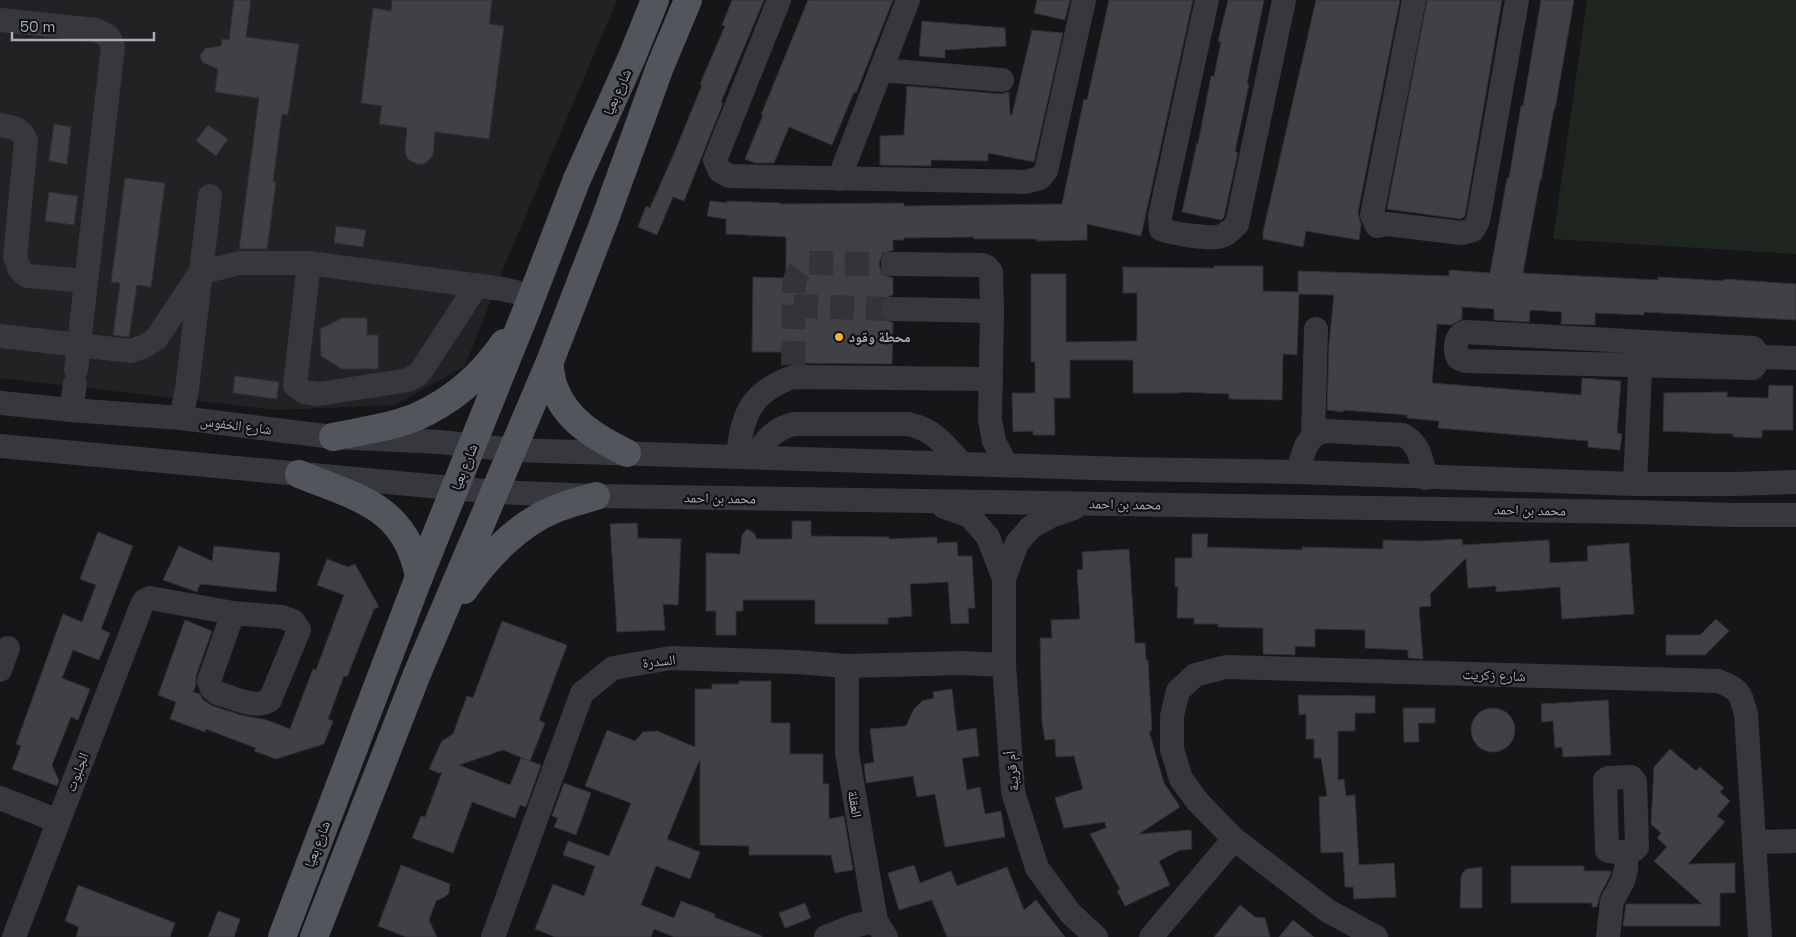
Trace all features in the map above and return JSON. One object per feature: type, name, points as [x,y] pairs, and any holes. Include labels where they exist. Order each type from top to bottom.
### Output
[{"type":"main road","name":"شارع بعيا","points":[[282,937],[418,577],[530,303],[577,179],[632,57],[655,0]]},
{"type":"main road","points":[[314,937],[417,674],[549,364],[660,67],[688,0]]},
{"type":"main road","points":[[333,437],[378,428],[415,417],[438,405],[479,376],[497,353],[530,303]]},
{"type":"main road","points":[[549,364],[554,388],[566,410],[583,427],[602,441],[627,453]]},
{"type":"main road","points":[[299,474],[368,502],[384,512],[398,526],[408,541],[415,559],[418,577]]},
{"type":"main road","points":[[436,631],[479,569],[512,537],[530,522],[554,510],[596,496]]},
{"type":"street","points":[[779,0],[715,160],[720,171],[730,176],[1026,182],[1040,178],[1046,171],[1084,0]]},
{"type":"street","points":[[839,179],[908,0]]},
{"type":"street","points":[[1207,0],[1160,216],[1161,229],[1171,233],[1217,237],[1228,233],[1237,224],[1284,0]]},
{"type":"street","points":[[1414,0],[1372,215],[1377,226],[1387,224],[1461,233],[1473,230],[1478,221],[1517,0]]},
{"type":"street","points":[[0,20],[96,30],[108,36],[114,46],[71,410]]},
{"type":"street","points":[[881,70],[1002,80]]},
{"type":"street","points":[[0,125],[13,127],[22,132],[26,141],[15,258],[20,270],[27,276],[86,281]]},
{"type":"street","points":[[181,418],[187,389],[210,196]]},
{"type":"street","points":[[0,336],[131,351],[156,339],[200,272],[239,263],[309,263],[502,288],[530,303]]},
{"type":"street","points":[[309,263],[295,385],[304,392],[319,394],[408,380],[417,375],[477,286]]},
{"type":"street","points":[[894,264],[982,265],[987,267],[992,276],[991,430],[999,453],[1006,464]]},
{"type":"street","points":[[893,309],[992,311]]},
{"type":"street","points":[[1313,436],[1316,329]]},
{"type":"street","points":[[1641,354],[1464,332],[1457,339],[1455,352],[1458,358],[1466,361],[1641,354],[1754,348],[1761,357],[1796,358]]},
{"type":"street","points":[[1634,484],[1641,354]]},
{"type":"street","points":[[747,456],[743,422],[754,402],[793,371],[991,379]]},
{"type":"street","name":"شارع الخفوس","points":[[0,403],[181,418],[333,437],[440,442],[472,447]]},
{"type":"street","points":[[747,456],[770,435],[784,426],[794,424],[908,424],[919,426],[938,436],[961,463]]},
{"type":"street","points":[[1298,472],[1306,446],[1313,436],[1325,431],[1403,435],[1409,438],[1416,446],[1426,478]]},
{"type":"street","points":[[0,446],[454,489]]},
{"type":"street","name":"محمد بن احمد","points":[[472,447],[513,450],[1298,472],[1634,484],[1796,482]]},
{"type":"street","name":"محمد بن احمد","points":[[454,489],[596,496],[1796,515]]},
{"type":"street","name":"أم قريبة","points":[[929,502],[970,516],[988,536],[1004,580]]},
{"type":"street","name":"أم قريبة","points":[[1086,504],[1051,516],[1030,527],[1017,543],[1004,580],[1004,665],[1013,792],[1037,868],[1070,913],[1096,937]]},
{"type":"street","name":"الجلبوت","points":[[14,937],[144,601],[150,598],[233,613]]},
{"type":"street","points":[[0,670],[8,648]]},
{"type":"street","name":"السدرة","points":[[493,937],[582,693],[613,668],[671,658],[795,662],[847,666],[963,663],[1004,665]]},
{"type":"street","name":"العقلة","points":[[847,666],[847,753],[881,929]]},
{"type":"street","name":"شارع زكريت","points":[[1376,937],[1328,911],[1234,839],[1198,802],[1181,779],[1172,749],[1172,716],[1178,691],[1195,675],[1226,667],[1718,681],[1733,687],[1741,696],[1746,714],[1760,937]]},
{"type":"street","points":[[0,798],[58,822]]},
{"type":"street","points":[[1151,937],[1234,839]]},
{"type":"street","points":[[1755,842],[1796,841]]},
{"type":"street","points":[[1608,937],[1612,901],[1623,881],[1626,869],[1626,852]]},
{"type":"street","points":[[826,937],[853,926],[881,929]]},
{"type":"shaded area","points":[[0,0],[617,0],[505,264],[465,366],[395,405],[278,410],[0,378]]},
{"type":"shaded area","points":[[1587,0],[1796,0],[1796,254],[1553,239]]},
{"type":"building","points":[[234,0],[251,0],[246,37],[299,44],[288,115],[282,114],[273,182],[276,182],[267,249],[239,249],[259,98],[258,96],[257,98],[215,92],[218,69],[204,63],[200,55],[206,48],[221,46],[222,39],[229,40]]},
{"type":"building","points":[[392,0],[492,0],[489,24],[504,26],[489,139],[435,132],[433,155],[424,164],[418,164],[407,158],[405,152],[407,128],[379,124],[382,106],[361,103],[373,8],[391,11]]},
{"type":"building","points":[[732,0],[764,0],[721,102],[723,103],[684,201],[673,197],[657,235],[638,227],[646,206],[650,208],[675,151],[702,85],[700,84],[725,26],[722,25]]},
{"type":"building","points":[[808,0],[893,0],[856,93],[854,92],[832,145],[789,127],[774,163],[755,163],[745,159]]},
{"type":"building","points":[[1037,0],[1070,0],[1065,20],[1034,13]]},
{"type":"building","points":[[1109,0],[1193,0],[1141,236],[1087,224],[1087,240],[1037,241],[1037,239],[974,239],[974,237],[904,238],[904,240],[893,240],[893,250],[881,257],[879,264],[881,271],[886,276],[893,278],[893,295],[887,297],[882,302],[879,309],[881,315],[886,320],[893,323],[892,364],[793,363],[785,365],[785,352],[752,352],[753,277],[786,278],[786,237],[726,234],[726,219],[707,216],[710,201],[780,204],[904,203],[904,206],[1062,204],[1084,99],[1087,100]]},
{"type":"building","points":[[1228,0],[1264,0],[1235,152],[1238,152],[1224,217],[1221,220],[1182,212],[1211,76],[1214,76],[1221,42],[1218,41]]},
{"type":"building","points":[[1316,0],[1400,0],[1358,212],[1361,225],[1359,240],[1306,231],[1303,247],[1263,239],[1263,232]]},
{"type":"building","points":[[1427,0],[1502,0],[1465,216],[1460,219],[1387,209]]},
{"type":"building","points":[[1541,0],[1574,0],[1523,273],[1658,280],[1658,277],[1723,281],[1724,279],[1796,284],[1796,320],[1644,312],[1644,315],[1595,313],[1595,325],[1561,324],[1562,312],[1530,310],[1529,322],[1494,320],[1494,309],[1462,307],[1462,319],[1451,325],[1437,324],[1432,383],[1581,395],[1582,378],[1621,381],[1617,433],[1622,434],[1620,450],[1588,447],[1588,441],[1438,428],[1439,421],[1407,418],[1407,415],[1327,410],[1329,344],[1334,295],[1299,294],[1297,355],[1283,354],[1282,400],[1229,399],[1229,394],[1133,393],[1133,360],[1070,360],[1070,398],[1054,398],[1055,435],[1033,435],[1033,431],[1013,432],[1012,393],[1035,393],[1035,362],[1031,362],[1031,274],[1066,274],[1066,342],[1137,341],[1137,293],[1123,293],[1123,267],[1214,268],[1214,266],[1263,266],[1263,291],[1298,292],[1298,271],[1449,276],[1449,270],[1490,273],[1521,106],[1523,106]]},
{"type":"building","points":[[922,21],[1005,28],[1006,46],[945,50],[945,58],[919,56]]},
{"type":"building","points":[[1032,30],[1063,33],[1034,162],[988,153],[988,161],[931,160],[931,166],[880,165],[880,136],[904,135],[907,86],[1001,94],[1009,92],[1010,115],[1012,115]]},
{"type":"building","points":[[54,124],[71,127],[67,164],[49,161]]},
{"type":"building","points":[[208,125],[228,139],[216,156],[196,141]]},
{"type":"building","points":[[125,178],[165,183],[151,287],[137,285],[129,337],[113,335],[120,283],[111,282]]},
{"type":"building","points":[[49,192],[78,196],[74,225],[45,221]]},
{"type":"building","points":[[336,226],[366,230],[363,247],[334,243]]},
{"type":"building","points":[[342,318],[367,318],[367,335],[378,335],[378,369],[342,369],[321,356],[320,329]]},
{"type":"building","points":[[235,376],[279,382],[277,399],[233,393]]},
{"type":"building","points":[[1769,385],[1793,386],[1793,430],[1762,430],[1762,438],[1733,437],[1733,434],[1663,431],[1664,393],[1727,392],[1727,397],[1768,398]]},
{"type":"building","points":[[792,521],[811,521],[811,536],[889,537],[889,539],[937,537],[937,543],[957,542],[958,556],[972,556],[975,608],[968,608],[969,623],[951,624],[948,582],[910,584],[912,616],[888,618],[888,624],[815,624],[815,600],[743,600],[743,611],[736,611],[736,635],[716,635],[716,611],[706,611],[706,553],[740,554],[742,535],[747,529],[754,533],[757,539],[792,539]]},
{"type":"building","points":[[637,523],[638,538],[681,539],[678,605],[663,604],[665,630],[617,632],[610,524]]},
{"type":"building","points":[[98,532],[133,546],[101,629],[110,633],[99,660],[73,650],[62,678],[90,689],[78,720],[71,717],[52,765],[59,781],[57,786],[12,769],[21,746],[16,744],[63,614],[82,622],[96,585],[80,579]]},
{"type":"building","points":[[1192,534],[1208,534],[1207,547],[1302,550],[1302,547],[1383,549],[1383,540],[1462,539],[1463,545],[1549,540],[1550,563],[1588,561],[1587,546],[1629,543],[1634,614],[1562,619],[1560,587],[1496,592],[1496,586],[1468,588],[1466,558],[1430,594],[1431,606],[1419,607],[1423,659],[1408,658],[1408,650],[1365,648],[1365,630],[1315,629],[1315,647],[1295,646],[1295,655],[1263,654],[1263,628],[1218,627],[1218,624],[1194,624],[1194,618],[1177,618],[1178,587],[1175,587],[1175,558],[1192,558]]},
{"type":"building","points":[[179,546],[212,561],[214,546],[280,553],[276,592],[200,584],[197,592],[163,580]]},
{"type":"building","points":[[1129,549],[1135,643],[1145,643],[1146,660],[1148,660],[1152,731],[1149,731],[1164,783],[1180,807],[1139,834],[1191,830],[1192,849],[1180,850],[1159,861],[1170,885],[1125,906],[1117,891],[1120,889],[1090,834],[1106,828],[1105,822],[1064,828],[1055,798],[1083,789],[1074,756],[1056,757],[1055,739],[1045,740],[1042,723],[1040,638],[1052,638],[1051,620],[1080,619],[1077,570],[1083,569],[1082,552]]},
{"type":"building","points":[[327,559],[348,567],[355,564],[379,607],[374,609],[347,677],[344,676],[328,719],[333,721],[324,744],[276,759],[254,751],[256,748],[206,729],[205,732],[170,719],[176,702],[158,695],[185,620],[212,631],[196,676],[196,685],[193,692],[200,694],[203,700],[213,706],[241,715],[267,720],[290,729],[313,669],[316,670],[344,595],[317,585]]},
{"type":"building","points":[[1716,619],[1729,631],[1705,655],[1666,655],[1666,635],[1700,635]]},
{"type":"building","points":[[502,621],[567,645],[539,720],[545,723],[530,761],[503,750],[459,765],[510,785],[521,758],[541,765],[526,807],[520,805],[515,818],[472,802],[453,853],[412,838],[421,816],[425,817],[442,772],[439,773],[429,769],[442,741],[453,734],[467,696],[473,698]]},
{"type":"building","points":[[739,681],[771,681],[771,723],[790,723],[790,754],[823,754],[823,784],[829,784],[829,819],[844,816],[853,870],[835,873],[831,855],[749,855],[749,846],[700,845],[700,759],[667,839],[700,852],[690,879],[656,866],[641,905],[674,918],[681,901],[715,914],[714,917],[762,937],[674,937],[654,929],[651,937],[555,937],[535,929],[553,884],[584,896],[595,866],[563,855],[568,841],[609,856],[631,803],[585,786],[607,730],[635,741],[643,732],[657,731],[695,747],[695,689],[712,689],[712,684],[739,684]]},
{"type":"building","points":[[952,689],[957,731],[976,728],[979,756],[962,758],[967,790],[980,787],[985,814],[1001,811],[1005,837],[945,847],[935,794],[917,797],[913,776],[866,783],[864,764],[874,762],[870,729],[906,726],[914,709],[922,701],[934,698],[933,692]]},
{"type":"building","points":[[1298,695],[1375,696],[1375,713],[1355,713],[1355,731],[1338,731],[1338,780],[1344,779],[1346,796],[1355,795],[1359,865],[1394,863],[1396,897],[1354,899],[1353,887],[1345,887],[1343,852],[1321,853],[1319,797],[1327,796],[1321,758],[1314,758],[1314,739],[1306,739],[1306,714],[1299,715]]},
{"type":"building","points":[[1608,700],[1611,755],[1563,757],[1562,747],[1555,748],[1553,721],[1542,722],[1541,704]]},
{"type":"building","points":[[1403,708],[1435,708],[1435,723],[1418,723],[1419,742],[1404,742]]},
{"type":"building","points":[[1489,708],[1497,708],[1509,714],[1515,730],[1509,746],[1497,752],[1489,752],[1477,746],[1471,734],[1471,726],[1477,714]]},
{"type":"building","points":[[1670,749],[1696,771],[1700,767],[1724,788],[1720,792],[1730,801],[1717,816],[1725,822],[1688,864],[1735,863],[1735,893],[1720,893],[1720,926],[1623,926],[1626,904],[1702,904],[1654,861],[1667,847],[1657,838],[1661,833],[1651,824],[1654,767]]},
{"type":"building","points":[[564,783],[591,793],[576,835],[554,827],[558,818],[552,816]]},
{"type":"building","points":[[401,865],[450,884],[449,893],[436,901],[429,920],[437,937],[406,937],[378,926]]},
{"type":"building","points":[[914,865],[920,883],[951,871],[957,886],[1007,867],[1024,910],[1036,900],[1065,937],[947,937],[932,900],[899,910],[888,873]]},
{"type":"building","points":[[1511,866],[1584,866],[1584,871],[1611,871],[1611,874],[1600,895],[1597,907],[1592,907],[1592,903],[1511,903]]},
{"type":"building","points":[[1482,867],[1482,908],[1460,908],[1461,877],[1463,872],[1467,869]]},
{"type":"building","points":[[78,885],[175,923],[170,937],[76,937],[79,927],[65,921]]},
{"type":"building","points":[[805,903],[811,918],[785,928],[779,913]]},
{"type":"building","points":[[1240,905],[1255,917],[1265,918],[1270,937],[1214,937]]},
{"type":"building","points":[[218,911],[240,919],[234,937],[208,937]]},
{"type":"building","points":[[1293,920],[1314,937],[1279,937]]},
{"type":"tunnel","points":[[793,365],[794,284],[797,274],[801,269],[809,263],[893,264]]},
{"type":"tunnel","points":[[794,306],[893,309]]},
{"type":"place","name":"محطة وقود","points":[[839,337]]}]
